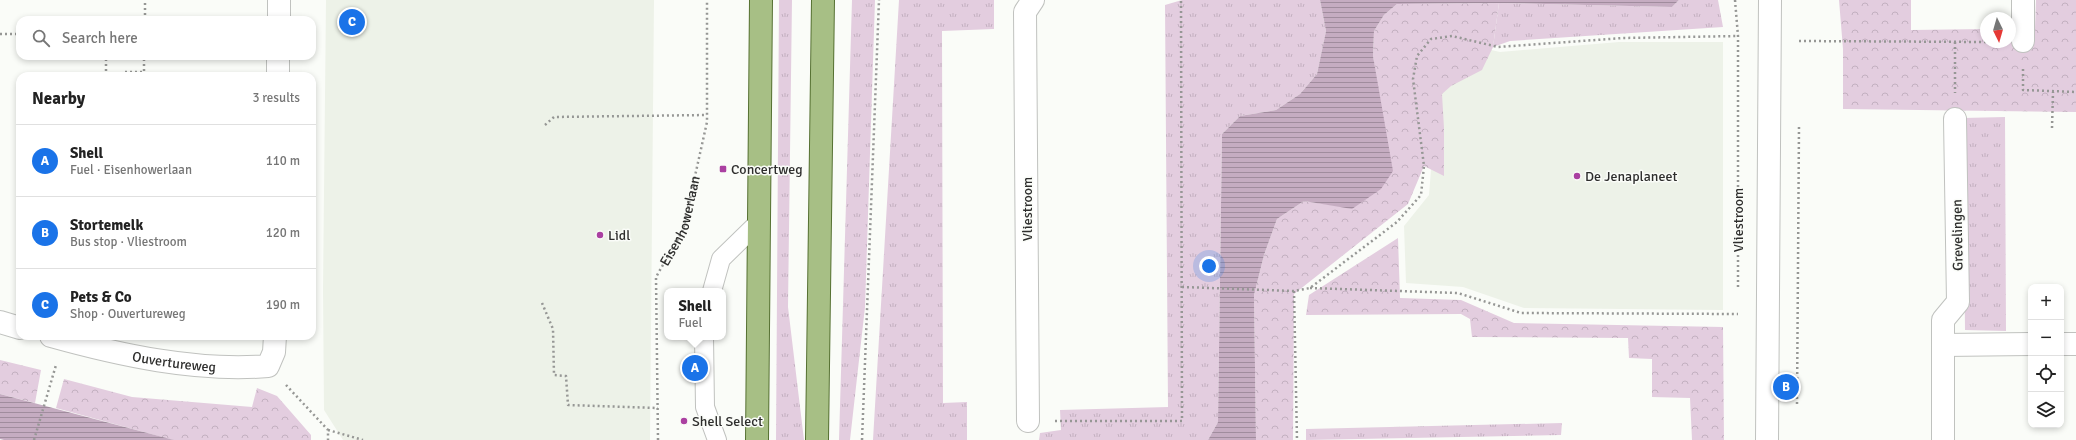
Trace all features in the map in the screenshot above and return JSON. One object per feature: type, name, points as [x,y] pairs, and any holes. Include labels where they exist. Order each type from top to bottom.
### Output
[{"type":"main road","points":[[757,440],[761,0]]},
{"type":"main road","points":[[817,440],[823,0]]},
{"type":"street","points":[[279,0],[279,16]]},
{"type":"street","name":"Vliestroom","points":[[1028,421],[1025,12],[1033,0]]},
{"type":"street","points":[[1767,440],[1770,0]]},
{"type":"street","points":[[2023,0],[2023,41]]},
{"type":"street","points":[[278,60],[278,72]]},
{"type":"street","name":"Grevelingen","points":[[1943,440],[1943,320],[1958,302],[1955,119]]},
{"type":"street","points":[[0,322],[16,327]]},
{"type":"street","name":"Ouvertureweg","points":[[67,340],[129,356],[243,368],[268,366]]},
{"type":"street","points":[[268,366],[274,352],[275,340]]},
{"type":"street","points":[[1943,345],[2028,344]]},
{"type":"street","points":[[2064,344],[2076,344]]},
{"type":"lane","points":[[713,288],[722,259],[759,222]]},
{"type":"lane","points":[[704,340],[705,407],[717,440]]},
{"type":"path","points":[[145,0],[145,16]]},
{"type":"path","name":"Eisenhowerlaan","points":[[658,440],[656,277],[683,230],[707,122],[707,0]]},
{"type":"path","points":[[862,440],[879,0]]},
{"type":"path","points":[[1028,421],[1182,421],[1181,0]]},
{"type":"path","name":"Vliestroom","points":[[1735,0],[1738,36],[1738,291]]},
{"type":"path","points":[[0,34],[16,34]]},
{"type":"path","points":[[1799,34],[1799,49]]},
{"type":"path","points":[[1310,288],[1397,222],[1421,195],[1424,166],[1413,78],[1417,56],[1431,39],[1452,36],[1498,47],[1623,38],[1738,36]]},
{"type":"path","points":[[1799,41],[1980,42]]},
{"type":"path","points":[[2023,41],[2023,90],[2076,92]]},
{"type":"path","points":[[1955,42],[1955,119]]},
{"type":"path","points":[[106,60],[106,72]]},
{"type":"path","points":[[125,72],[144,72],[144,60]]},
{"type":"path","points":[[2052,128],[2053,92]]},
{"type":"path","points":[[545,125],[554,117],[707,115]]},
{"type":"path","points":[[1797,409],[1799,120]]},
{"type":"path","points":[[1182,287],[1216,287],[1294,291],[1310,288],[1458,293],[1521,313],[1738,314]]},
{"type":"path","points":[[1294,291],[1297,440]]},
{"type":"path","points":[[542,303],[553,329],[554,376],[566,376],[568,406],[658,408]]},
{"type":"path","points":[[1738,307],[1738,322]]},
{"type":"path","points":[[268,366],[328,430],[363,440]]},
{"type":"path","points":[[34,440],[51,384]]},
{"type":"path","points":[[328,430],[328,440]]},
{"type":"shaded area","points":[[326,0],[654,0],[650,440],[343,440],[324,410],[323,290]]},
{"type":"shaded area","points":[[1320,0],[1679,0],[1672,7],[1499,3],[1397,4],[1384,15],[1374,31],[1373,56],[1393,171],[1381,189],[1352,209],[1304,201],[1277,219],[1264,255],[1254,295],[1256,440],[1208,440],[1218,422],[1222,134],[1240,116],[1276,110],[1300,94],[1317,74],[1326,31]]},
{"type":"shaded area","name":"De Jenaplaneet","points":[[1619,42],[1723,42],[1723,310],[1524,308],[1463,287],[1406,283],[1404,226],[1429,195],[1432,158],[1423,108],[1478,47],[1500,52]]},
{"type":"shaded area","points":[[0,394],[174,440],[0,439]]},
{"type":"green space","points":[[779,0],[792,0],[788,307],[804,440],[776,440]]},
{"type":"green space","points":[[852,0],[875,0],[865,307],[850,440],[839,440]]},
{"type":"green space","points":[[899,0],[994,0],[994,29],[942,31],[943,403],[967,402],[967,440],[873,440]]},
{"type":"green space","points":[[1182,0],[1320,0],[1326,31],[1317,74],[1300,94],[1276,110],[1240,116],[1222,134],[1218,422],[1208,440],[1039,440],[1040,433],[1061,430],[1060,410],[1168,407],[1165,5]]},
{"type":"green space","points":[[1679,0],[1718,0],[1723,27],[1510,41],[1493,47],[1499,3],[1672,7]]},
{"type":"green space","points":[[1839,0],[1911,0],[1911,30],[1980,29],[1980,48],[2016,48],[2016,29],[2035,28],[2036,0],[2076,0],[2076,112],[1843,109],[1843,49]]},
{"type":"green space","points":[[1499,3],[1493,47],[1482,70],[1451,86],[1442,94],[1444,176],[1424,166],[1408,204],[1294,294],[1293,440],[1256,440],[1254,295],[1264,255],[1277,219],[1304,201],[1352,208],[1379,97],[1373,56],[1374,31],[1384,15],[1397,4]]},
{"type":"green space","points":[[2005,117],[2006,331],[1965,330],[1963,118]]},
{"type":"green space","points":[[1398,238],[1400,298],[1461,300],[1514,323],[1723,327],[1724,440],[1692,440],[1690,398],[1652,397],[1652,359],[1629,358],[1628,338],[1472,337],[1470,319],[1461,314],[1306,315],[1309,295]]},
{"type":"green space","points":[[0,360],[41,370],[35,403],[0,394]]},
{"type":"green space","points":[[64,379],[132,397],[252,407],[257,388],[277,396],[311,435],[311,440],[173,440],[56,408]]},
{"type":"green space","points":[[1562,423],[1561,435],[1306,440],[1306,429]]},
{"type":"place","name":"Pets & Co","points":[[352,22]]},
{"type":"place","name":"Concertweg","points":[[723,169]]},
{"type":"place","name":"De Jenaplaneet","points":[[1577,176]]},
{"type":"place","name":"Lidl","points":[[600,235]]},
{"type":"place","name":"Shell","points":[[695,368]]},
{"type":"place","name":"Stortemelk","points":[[1786,387]]},
{"type":"place","name":"Shell Select","points":[[684,421]]}]
